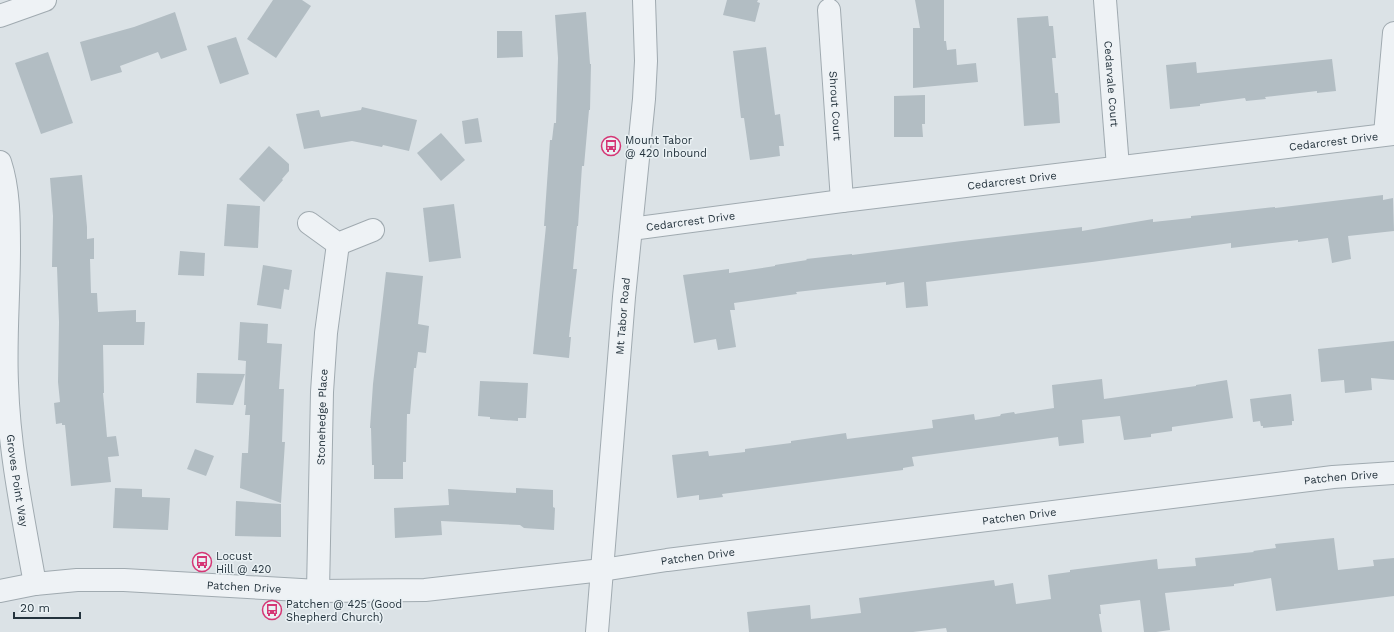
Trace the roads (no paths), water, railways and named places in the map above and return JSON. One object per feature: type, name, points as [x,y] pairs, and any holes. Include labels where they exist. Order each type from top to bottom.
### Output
[{"type":"street","points":[[0,16],[45,0]]},
{"type":"street","name":"Mt Tabor Road","points":[[597,632],[624,297],[644,99],[646,61],[644,0]]},
{"type":"street","name":"Cedarvale Court","points":[[1105,0],[1118,167]]},
{"type":"street","name":"Shrout Court","points":[[829,10],[842,201]]},
{"type":"street","points":[[1390,134],[1394,33]]},
{"type":"street","name":"Cedarcrest Drive","points":[[631,228],[1390,134]]},
{"type":"street","name":"Groves Point Way","points":[[0,162],[5,185],[9,218],[9,296],[3,334],[11,444],[35,584]]},
{"type":"street","points":[[308,223],[338,244],[373,230]]},
{"type":"street","name":"Stonehedge Place","points":[[318,591],[322,392],[326,333],[338,244]]},
{"type":"street","name":"Patchen Drive","points":[[0,591],[35,584],[78,580],[124,580],[318,591],[425,590],[602,570],[668,560],[1333,477],[1394,473]]},
{"type":"place","name":"Mount Tabor @ 420 Inbound","points":[[611,146]]},
{"type":"place","name":"Locust Hill @ 420","points":[[202,562]]},
{"type":"place","name":"Patchen @ 425 (Good Shepherd Church)","points":[[272,610]]}]
